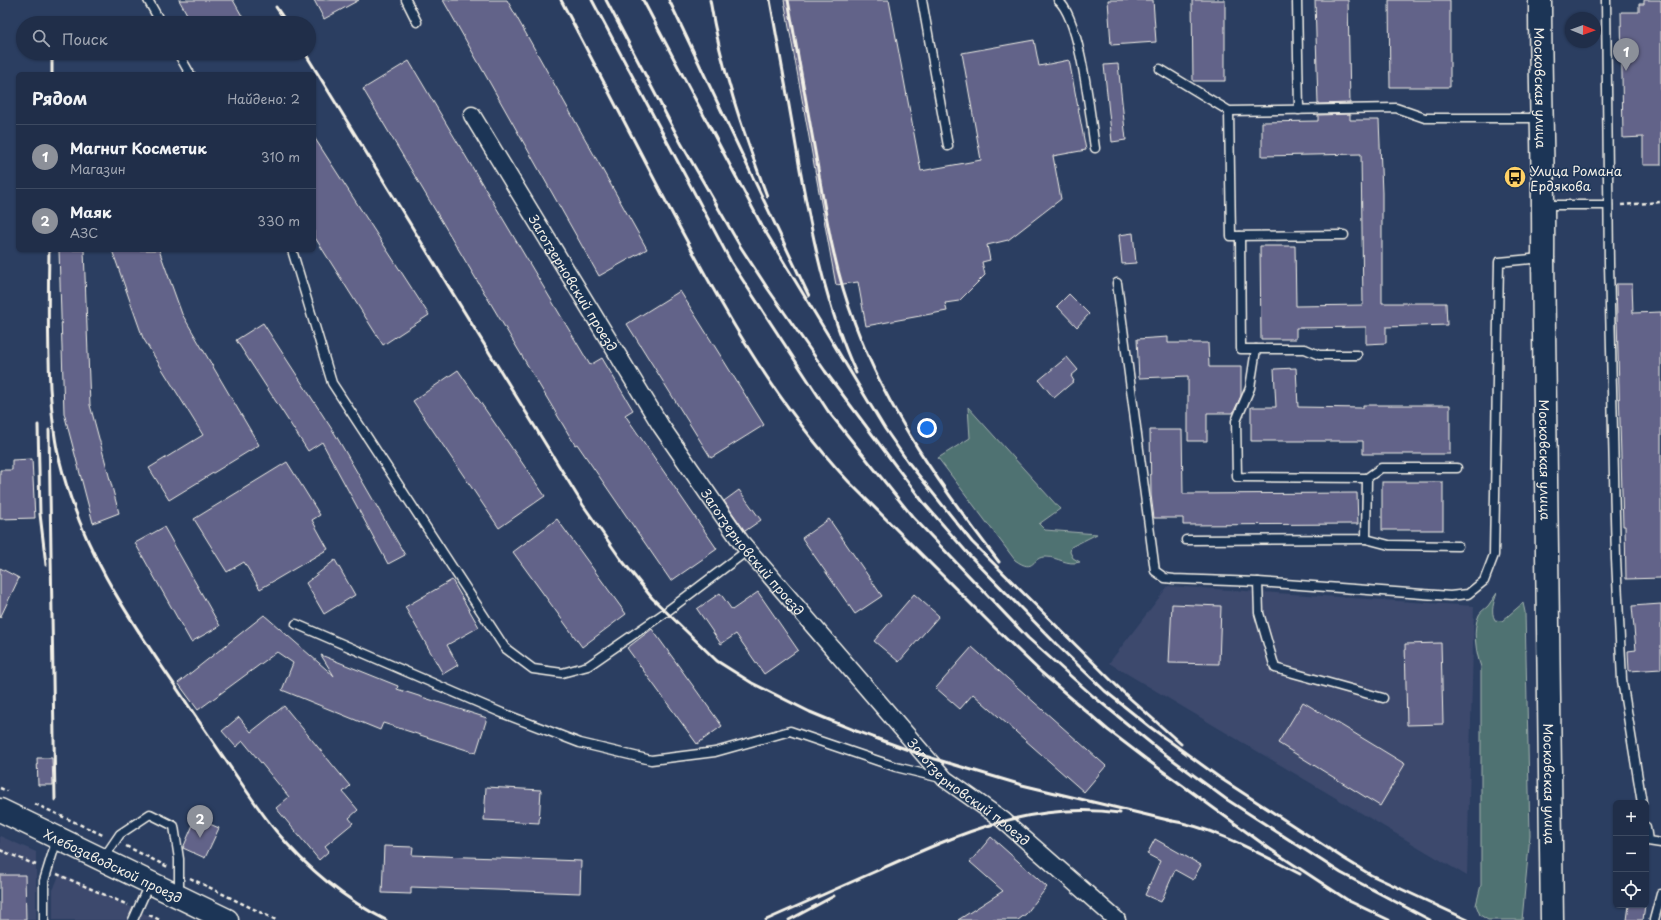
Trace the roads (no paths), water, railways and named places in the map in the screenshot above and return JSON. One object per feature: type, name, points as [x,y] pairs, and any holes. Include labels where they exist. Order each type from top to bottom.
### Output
[{"type":"main road","name":"Московская улица","points":[[1540,0],[1541,118],[1544,206],[1543,258],[1552,920]]},
{"type":"main road","name":"Хлебозаводской проезд","points":[[7,802],[58,837],[179,898],[227,920]]},
{"type":"street","name":"Заготзерновский проезд","points":[[472,115],[661,426],[748,550],[945,779],[1003,820],[1117,920]]},
{"type":"lane","points":[[148,0],[157,16]]},
{"type":"lane","points":[[406,0],[417,22]]},
{"type":"lane","points":[[922,0],[948,146]]},
{"type":"lane","points":[[1058,0],[1066,11],[1079,47],[1095,148]]},
{"type":"lane","points":[[1297,0],[1300,110]]},
{"type":"lane","points":[[1606,0],[1608,205],[1616,559],[1622,680],[1642,800]]},
{"type":"lane","points":[[182,60],[189,72]]},
{"type":"lane","points":[[1160,69],[1229,111],[1396,108],[1425,118],[1541,118]]},
{"type":"lane","points":[[1229,111],[1231,236],[1344,235]]},
{"type":"lane","points":[[1544,206],[1608,205]]},
{"type":"lane","points":[[1240,236],[1241,350],[1304,349],[1320,355],[1357,355]]},
{"type":"lane","points":[[293,252],[332,383],[505,648],[533,669],[562,673],[588,666],[666,612],[748,550]]},
{"type":"lane","points":[[1117,283],[1155,571],[1165,578],[1174,579],[1258,582],[1450,596],[1468,594],[1484,581],[1494,555],[1499,262],[1543,258]]},
{"type":"lane","points":[[1256,349],[1250,388],[1236,421],[1237,477],[1366,478],[1381,468],[1457,468]]},
{"type":"lane","points":[[1366,478],[1366,539]]},
{"type":"lane","points":[[1186,540],[1366,539],[1389,545],[1458,546]]},
{"type":"lane","points":[[1258,582],[1259,613],[1275,668],[1383,698]]},
{"type":"lane","points":[[296,624],[502,714],[580,743],[651,760],[715,752],[790,731],[896,767],[945,779]]},
{"type":"lane","points":[[103,860],[120,834],[150,814],[174,826],[179,860],[179,898]]},
{"type":"lane","points":[[1647,836],[1648,841],[1661,842]]},
{"type":"lane","points":[[44,920],[44,881],[58,837]]},
{"type":"lane","points":[[133,920],[149,883]]},
{"type":"lane","points":[[1654,920],[1661,894]]},
{"type":"railway","points":[[561,0],[683,234],[724,309],[769,380],[794,415],[820,449],[849,482],[998,631],[1042,673],[1108,730],[1270,849],[1349,901],[1389,920]]},
{"type":"railway","points":[[592,0],[731,262],[828,411],[912,516],[1028,638],[1093,696],[1158,749],[1226,799],[1341,873],[1430,920]]},
{"type":"railway","points":[[606,0],[681,143],[740,246],[768,289],[825,371],[895,465],[923,502],[970,556],[1056,644],[1105,691],[1150,727],[1220,778],[1371,875],[1468,920]]},
{"type":"railway","points":[[643,0],[762,226],[885,429],[908,462],[972,542],[1124,693],[1181,744]]},
{"type":"railway","points":[[669,0],[809,296]]},
{"type":"railway","points":[[710,0],[720,51],[734,100],[767,196]]},
{"type":"railway","points":[[770,0],[799,164],[815,244],[828,297],[845,348],[856,373]]},
{"type":"railway","points":[[788,0],[832,245],[842,285],[855,324],[868,357],[883,388],[918,449],[957,506],[999,562]]},
{"type":"railway","points":[[276,7],[282,16]]},
{"type":"railway","points":[[52,60],[52,72]]},
{"type":"railway","points":[[309,60],[583,505],[620,558],[652,598],[717,661],[752,683],[810,712],[856,731],[925,756],[1022,785],[1172,821]]},
{"type":"railway","points":[[49,252],[49,371],[55,441],[69,493],[81,526],[96,557],[112,588],[148,646],[272,826],[300,857],[326,881],[370,912],[386,920]]},
{"type":"railway","points":[[38,425],[40,514],[46,565]]},
{"type":"railway","points":[[49,430],[55,800]]},
{"type":"railway","points":[[766,920],[912,855],[969,832],[998,823],[1027,816],[1057,812],[1088,810],[1120,813]]},
{"type":"railway","points":[[1167,820],[1202,828],[1235,842],[1300,874]]},
{"type":"railway","points":[[789,920],[834,896]]},
{"type":"place","name":"Магнит Косметик","points":[[1626,71]]},
{"type":"place","name":"Улица Романа Ердякова","points":[[1515,177]]},
{"type":"place","name":"Маяк","points":[[200,838]]}]
